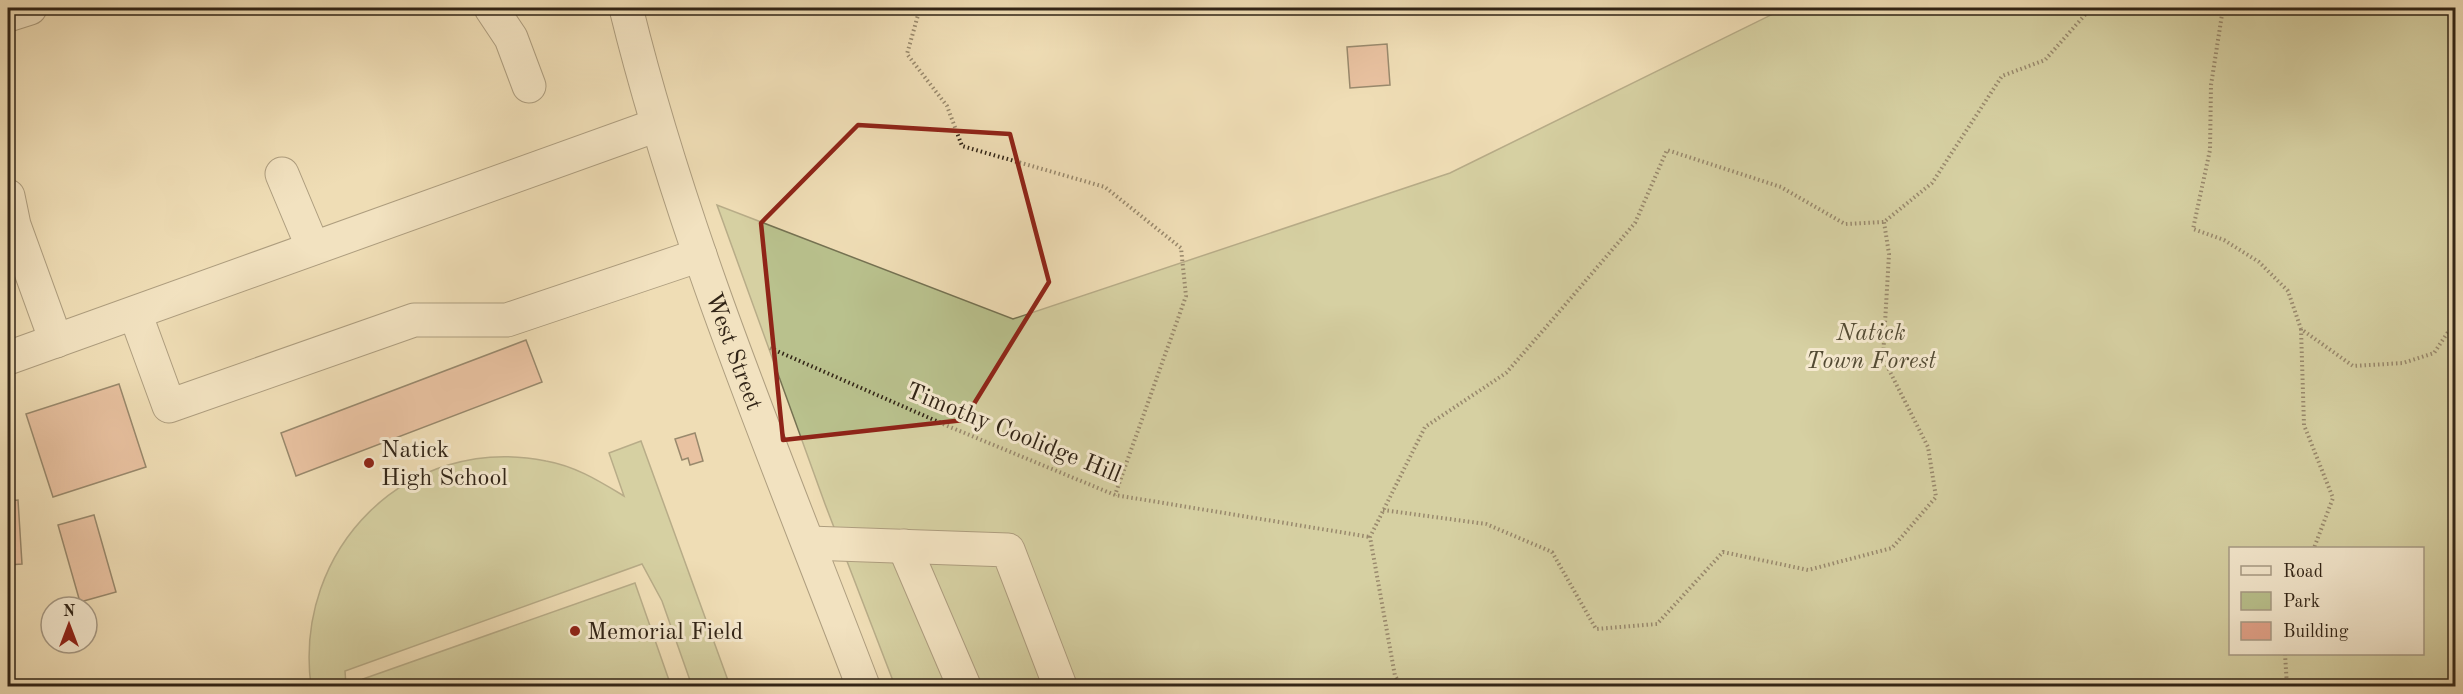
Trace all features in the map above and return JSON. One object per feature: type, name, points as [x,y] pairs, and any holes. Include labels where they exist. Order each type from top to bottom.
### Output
[{"type":"street","points":[[8,15],[30,8]]},
{"type":"street","points":[[490,8],[512,38],[529,86]]},
{"type":"street","name":"West Street","points":[[626,8],[657,125],[700,255],[863,687]]},
{"type":"street","points":[[8,358],[657,125]]},
{"type":"street","points":[[282,174],[313,248]]},
{"type":"street","points":[[8,196],[14,225],[57,341]]},
{"type":"street","points":[[135,313],[169,406],[414,320],[507,320],[700,255]]},
{"type":"street","points":[[809,543],[1008,549],[1060,687]]},
{"type":"street","points":[[904,546],[964,687]]},
{"type":"path","points":[[920,8],[907,54],[947,106],[963,146],[1105,187],[1181,248],[1186,296],[1115,495]]},
{"type":"path","points":[[1402,687],[1395,676],[1370,537],[1383,510],[1425,427],[1506,373],[1635,223],[1667,150],[1781,187],[1845,224],[1884,222],[1932,183],[2002,76],[2045,60],[2091,8]]},
{"type":"path","points":[[2223,8],[2211,86],[2210,150],[2193,229],[2223,240],[2259,262],[2288,291],[2301,328],[2304,425],[2333,498],[2315,547]]},
{"type":"path","points":[[1383,510],[1485,524],[1552,552],[1596,629],[1657,624],[1723,552],[1808,570],[1892,548],[1936,497],[1928,447],[1883,357],[1889,254],[1884,222]]},
{"type":"path","points":[[2301,328],[2353,366],[2363,366],[2403,363],[2434,353],[2456,320]]},
{"type":"path","name":"Timothy Coolidge Hill","points":[[728,329],[950,427],[1115,495],[1370,537]]},
{"type":"path","points":[[2284,655],[2287,687]]},
{"type":"highlighted area","points":[[858,125],[1010,134],[1049,282],[964,420],[783,440],[761,223]]},
{"type":"green space","name":"Natick Town Forest","points":[[1785,8],[2455,8],[2455,686],[895,686],[825,504],[717,205],[1013,319],[1450,173]]},
{"type":"green space","points":[[641,441],[730,686],[692,686],[662,601],[642,564],[345,671],[346,686],[311,686],[310,636],[321,589],[341,547],[370,512],[406,484],[448,465],[495,457],[546,461],[567,466],[624,496],[609,453]]},
{"type":"green space","name":"Memorial Field","points":[[635,583],[671,686],[366,686],[363,679]]},
{"type":"building","points":[[1387,44],[1390,85],[1350,88],[1347,47]]},
{"type":"building","points":[[526,340],[542,382],[296,476],[281,433]]},
{"type":"building","points":[[119,384],[146,467],[53,497],[26,414]]},
{"type":"building","points":[[695,433],[703,461],[690,465],[688,458],[682,460],[675,439]]},
{"type":"building","points":[[18,500],[22,564],[8,565],[8,501]]},
{"type":"building","points":[[94,515],[116,592],[99,597],[78,595],[58,525]]},
{"type":"place","name":"Natick High School","points":[[369,463]]},
{"type":"place","name":"Memorial Field","points":[[575,631]]}]
